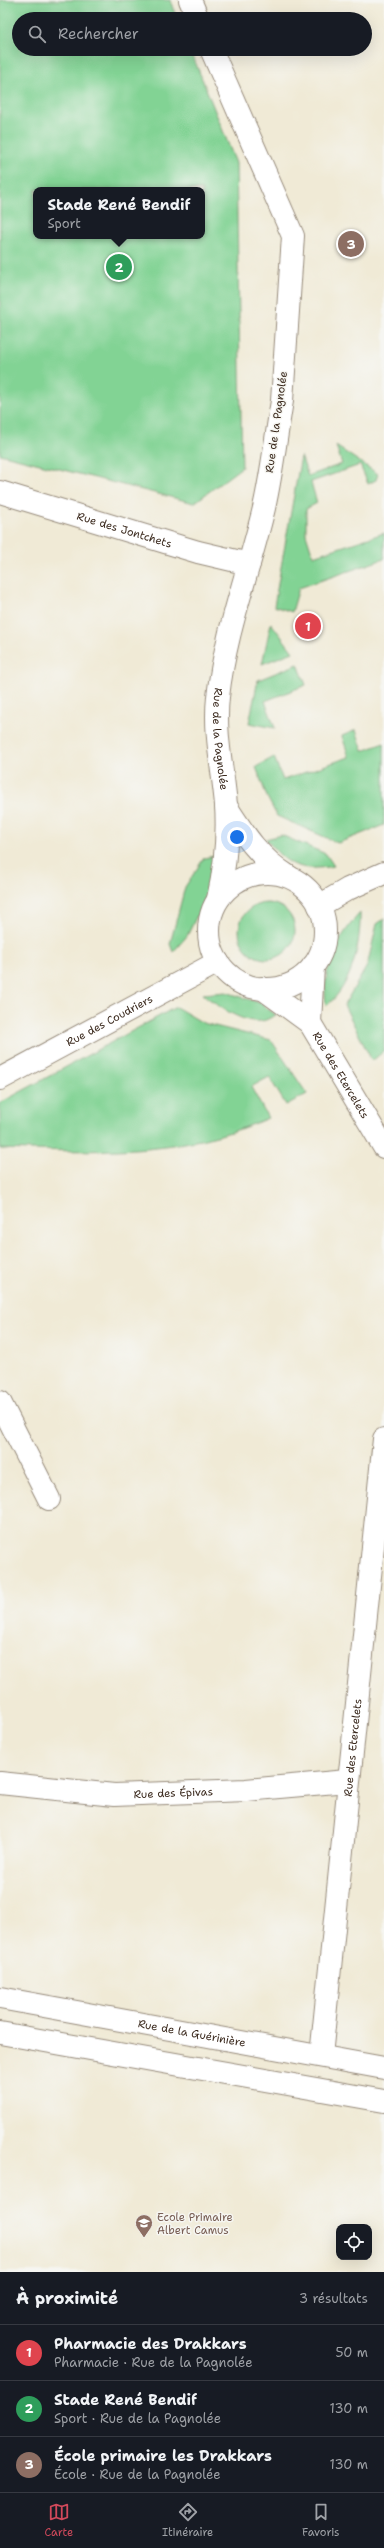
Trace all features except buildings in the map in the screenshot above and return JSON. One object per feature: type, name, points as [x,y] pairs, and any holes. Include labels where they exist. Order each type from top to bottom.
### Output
[{"type":"street","points":[[190,0],[195,12]]},
{"type":"street","name":"Rue de la Pagnolée","points":[[214,56],[293,236],[282,401],[264,507],[223,665],[218,697],[216,733],[226,806],[225,858],[218,899]]},
{"type":"street","name":"Rue des Jontchets","points":[[0,492],[198,552],[249,564]]},
{"type":"street","points":[[226,806],[252,846],[272,866],[288,876],[306,888],[319,906],[324,921],[325,935],[318,957],[312,966],[300,978],[287,985],[262,988],[242,983],[232,977],[218,962],[210,942],[209,927],[218,899],[230,885],[246,876],[273,873],[288,876]]},
{"type":"street","points":[[319,906],[384,873]]},
{"type":"street","name":"Rue des Coudriers","points":[[0,1079],[218,962]]},
{"type":"street","name":"Rue des Etercelets","points":[[310,1024],[312,966]]},
{"type":"street","name":"Rue des Etercelets","points":[[262,988],[310,1024],[384,1147]]},
{"type":"street","points":[[0,1402],[49,1499]]},
{"type":"street","name":"Rue des Etercelets","points":[[321,2056],[347,1781],[384,1439]]},
{"type":"street","name":"Rue des Épivas","points":[[0,1783],[114,1795],[246,1790],[347,1781]]},
{"type":"street","name":"Rue de la Guérinière","points":[[0,1998],[384,2068]]},
{"type":"street","points":[[0,2032],[384,2101]]},
{"type":"green space","points":[[0,0],[170,0],[174,12],[12,12],[12,56],[193,56],[236,163],[242,467],[194,503],[0,454]]},
{"type":"green space","points":[[336,446],[378,474],[376,480],[368,484],[360,465],[311,482],[317,503],[306,509],[306,534],[313,556],[384,533],[384,559],[299,588],[292,612],[274,606],[301,456],[308,476],[342,464]]},
{"type":"green space","points":[[271,623],[293,652],[262,664]]},
{"type":"green space","points":[[298,664],[306,685],[265,701],[275,728],[249,723],[258,680]]},
{"type":"green space","points":[[356,730],[363,751],[384,743],[384,825],[338,843],[277,816],[267,797],[256,767],[274,757],[283,780],[349,757],[342,736]]},
{"type":"green space","points":[[281,835],[326,854],[334,866],[312,868],[295,865],[288,861],[266,839]]},
{"type":"green space","points":[[215,856],[213,883],[187,936],[173,952],[170,944],[185,887],[204,858]]},
{"type":"green space","points":[[261,903],[273,903],[283,907],[291,915],[295,925],[295,937],[291,947],[283,955],[273,959],[261,959],[251,955],[243,947],[239,937],[239,925],[243,915],[251,907]]},
{"type":"green space","points":[[360,913],[359,938],[353,964],[335,998],[326,1006],[326,980],[332,955],[344,933]]},
{"type":"green space","points":[[384,919],[384,1051],[372,1061],[344,1005],[367,966],[377,924]]},
{"type":"green space","points":[[226,992],[260,1003],[276,1015],[263,1021],[246,1020],[230,1013],[203,994]]},
{"type":"green space","points":[[176,1007],[203,1023],[271,1040],[307,1094],[286,1105],[269,1077],[251,1087],[268,1118],[236,1130],[203,1139],[170,1145],[103,1151],[0,1149],[0,1103]]},
{"type":"place","name":"École primaire les Drakkars","points":[[351,244]]},
{"type":"place","name":"Stade René Bendif","points":[[119,267]]},
{"type":"place","name":"Pharmacie des Drakkars","points":[[308,626]]},
{"type":"place","name":"Ecole Primaire Albert Camus","points":[[144,2238]]}]
